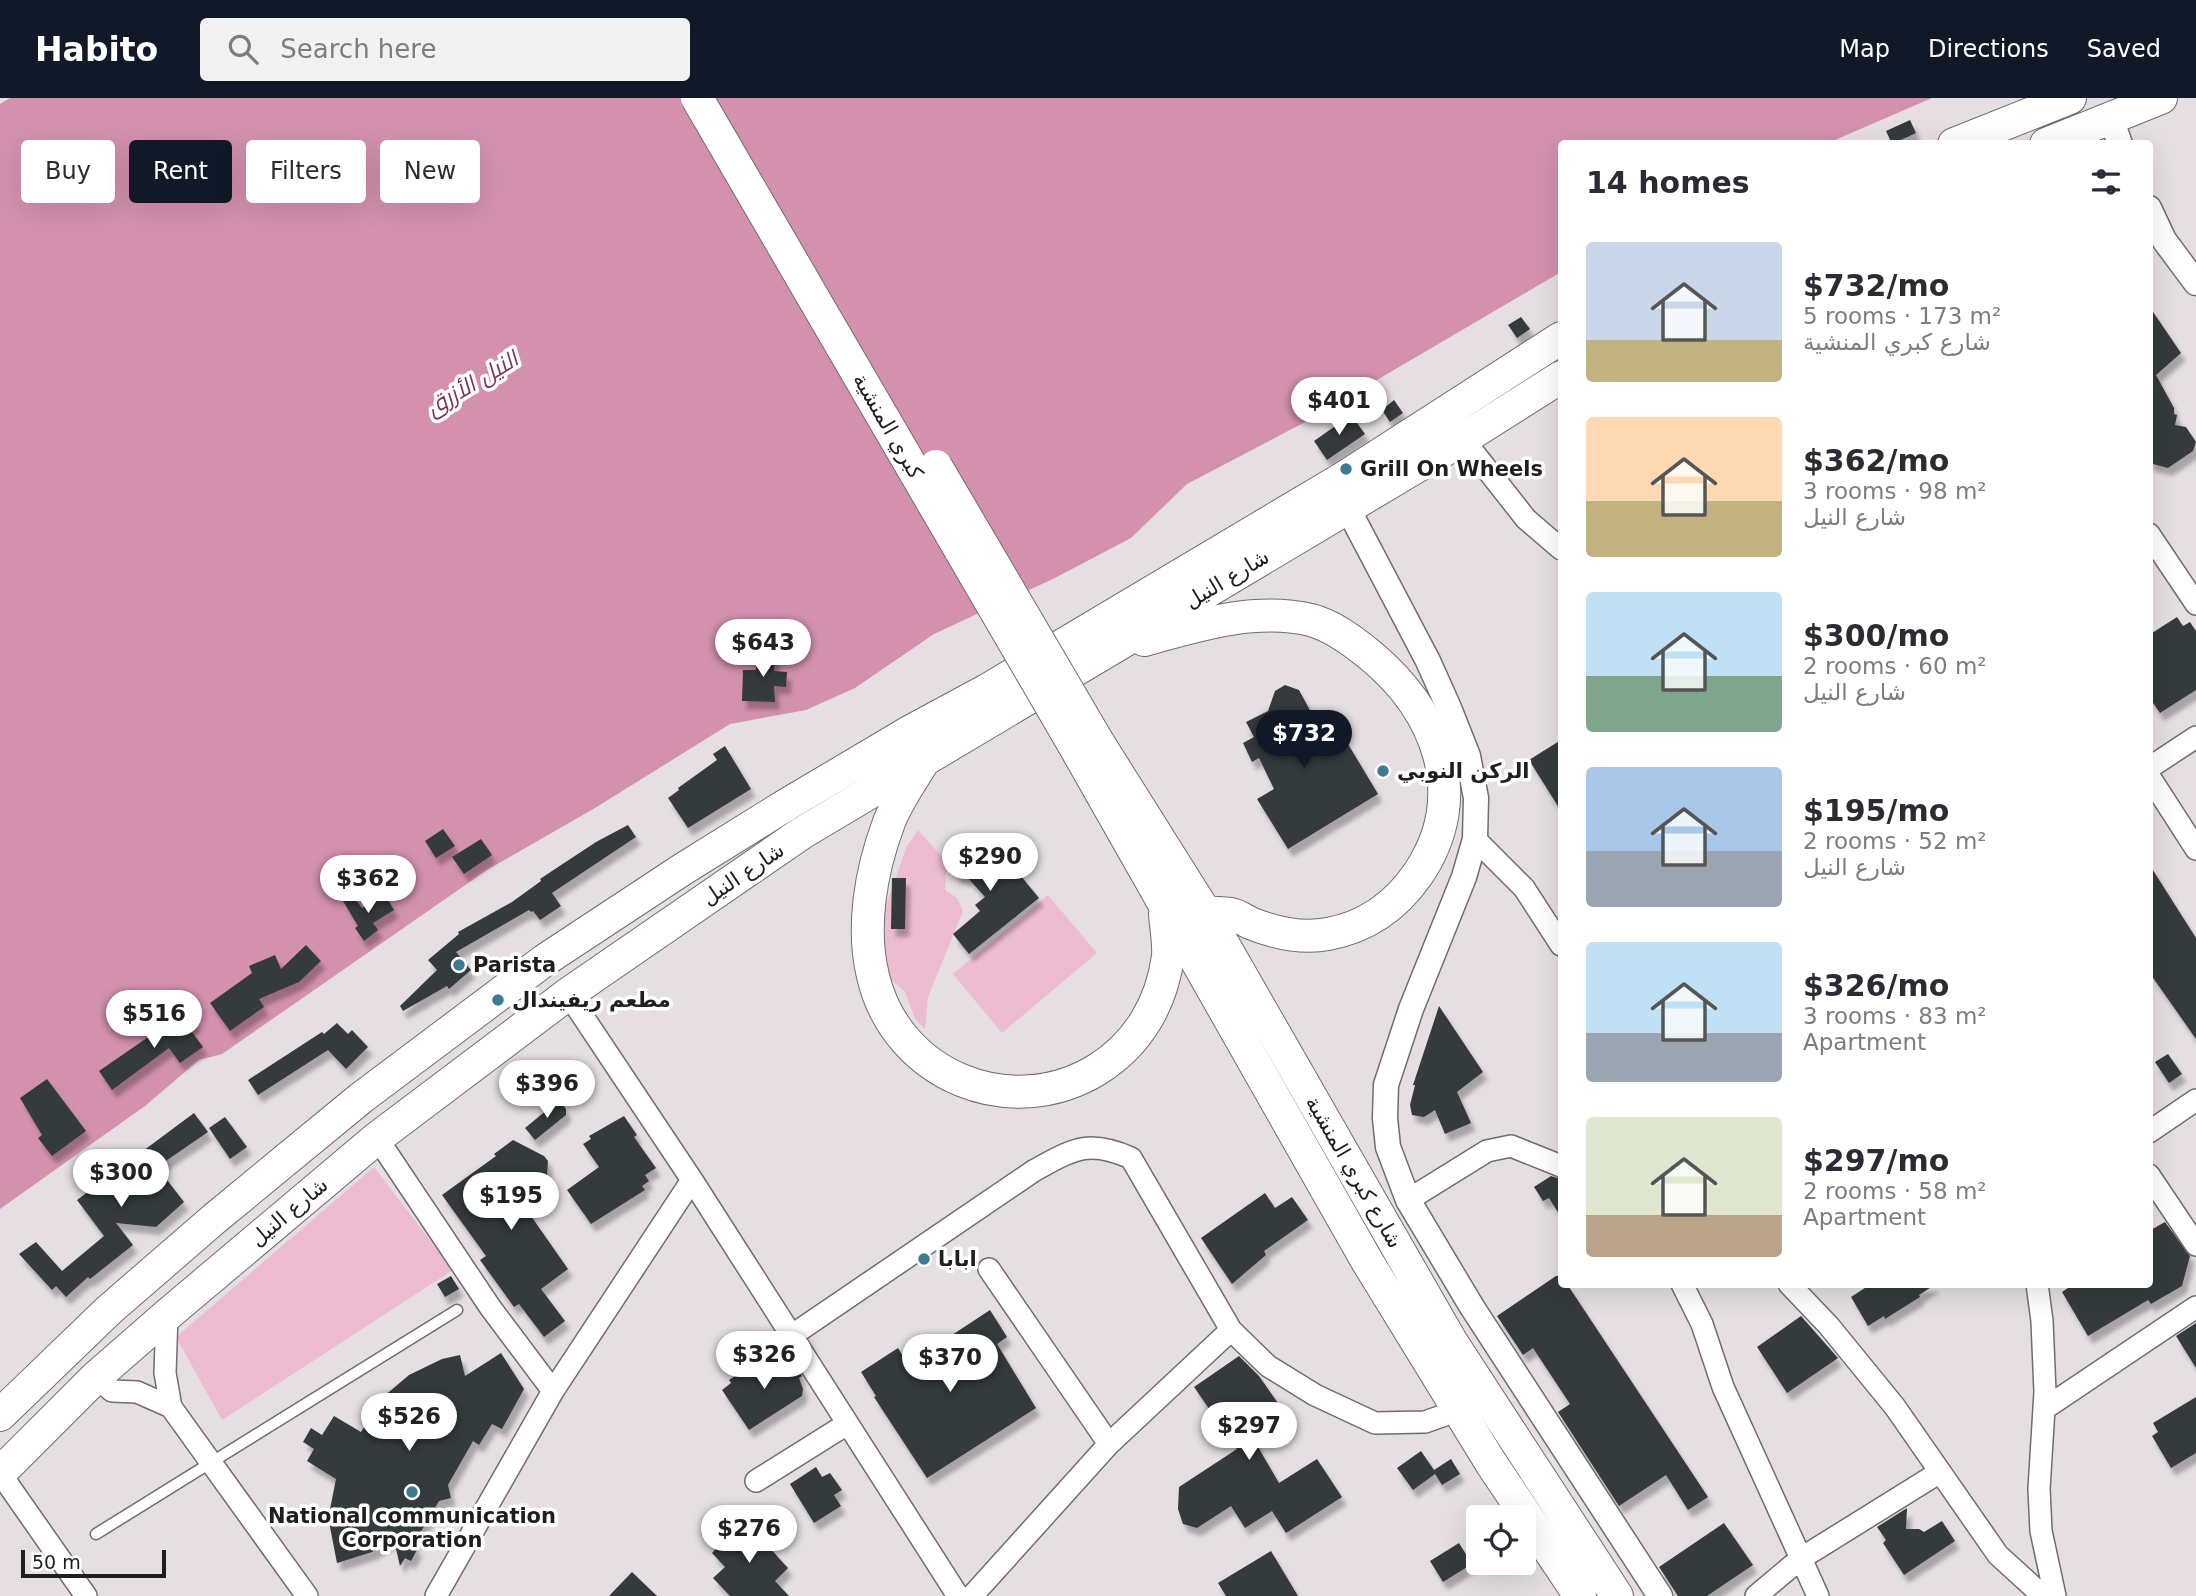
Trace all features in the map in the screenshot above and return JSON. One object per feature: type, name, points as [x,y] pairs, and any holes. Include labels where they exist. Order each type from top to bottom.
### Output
[{"type":"main road","name":"كبري المنشية","points":[[697,98],[1088,748]]},
{"type":"main road","name":"كبري المنشية","points":[[722,98],[1088,748]]},
{"type":"main road","points":[[1964,140],[2070,98]]},
{"type":"main road","points":[[2068,140],[2116,131],[2161,98]]},
{"type":"main road","name":"شارع النيل","points":[[0,1415],[109,1310],[214,1219],[361,1098],[545,960],[786,805],[911,731],[987,690],[1345,477],[1558,340]]},
{"type":"main road","name":"شارع النيل","points":[[0,1473],[96,1377],[167,1315],[377,1138],[568,994],[802,833],[1463,439],[1558,379]]},
{"type":"main road","points":[[1109,650],[1212,622],[1243,617],[1270,615],[1313,621],[1349,638],[1378,662],[1402,686],[1423,714],[1437,745],[1444,775],[1445,795],[1440,827],[1429,858],[1407,890],[1383,912],[1357,926],[1327,934],[1303,936],[1279,933],[1234,914],[1205,912]]},
{"type":"main road","name":"شارع كبري المنشية","points":[[1088,748],[1164,906],[1367,1261],[1491,1463],[1580,1596]]},
{"type":"main road","name":"شارع كبري المنشية","points":[[1088,748],[1205,912],[1451,1341],[1617,1596]]},
{"type":"main road","points":[[925,758],[889,821],[875,864],[869,941],[875,983],[891,1021],[914,1050],[943,1072],[974,1086],[1010,1093],[1046,1091],[1079,1081],[1115,1058],[1140,1031],[1159,995],[1168,953],[1164,906]]},
{"type":"street","points":[[2153,227],[2157,246],[2196,283]]},
{"type":"street","points":[[1463,439],[1526,519],[1558,546]]},
{"type":"street","points":[[1347,507],[1428,661],[1463,744],[1476,798],[1475,839],[1464,877],[1411,1009],[1386,1085],[1388,1147],[1408,1200],[1472,1307],[1660,1596]]},
{"type":"street","points":[[2153,540],[2196,604]]},
{"type":"street","points":[[2153,765],[2196,737]]},
{"type":"street","points":[[2153,782],[2196,849]]},
{"type":"street","points":[[1475,839],[1524,888],[1558,939]]},
{"type":"street","points":[[568,994],[692,1180],[958,1596]]},
{"type":"street","points":[[2153,1129],[2196,1100]]},
{"type":"street","points":[[377,1138],[490,1307],[553,1391]]},
{"type":"street","points":[[1408,1200],[1487,1151],[1511,1146],[1558,1165]]},
{"type":"street","points":[[791,1336],[1035,1170],[1071,1151],[1109,1149],[1131,1158],[1231,1330],[1268,1366],[1315,1395],[1375,1423],[1425,1422],[1459,1410]]},
{"type":"street","points":[[436,1596],[553,1391],[692,1180]]},
{"type":"street","points":[[2153,1181],[2196,1245]]},
{"type":"street","points":[[989,1269],[1109,1444]]},
{"type":"street","points":[[1684,1288],[1702,1324],[1723,1387],[1818,1596]]},
{"type":"street","points":[[1793,1288],[1829,1326],[1887,1397],[1998,1555],[2038,1594]]},
{"type":"street","points":[[2038,1288],[2044,1409],[2039,1489],[2041,1531],[2038,1594]]},
{"type":"street","points":[[2044,1409],[2196,1307]]},
{"type":"street","points":[[167,1315],[165,1373],[171,1407],[307,1596]]},
{"type":"street","points":[[972,1596],[1109,1444],[1231,1330]]},
{"type":"street","points":[[96,1377],[112,1391],[137,1392],[171,1407]]},
{"type":"street","points":[[757,1481],[848,1424]]},
{"type":"street","points":[[1756,1596],[1800,1559],[1940,1472]]},
{"type":"street","points":[[0,1473],[86,1596]]},
{"type":"lane","points":[[96,1534],[457,1310]]},
{"type":"shaded area","points":[[918,830],[947,862],[945,890],[957,898],[963,911],[928,997],[925,1029],[915,1019],[905,992],[885,974],[885,908],[907,846]]},
{"type":"shaded area","points":[[1048,895],[1097,953],[1002,1033],[953,974]]},
{"type":"shaded area","points":[[374,1167],[453,1270],[222,1420],[176,1337]]},
{"type":"water","name":"النيل الأزرق","points":[[10,98],[1932,98],[1835,140],[1558,140],[1558,274],[1307,421],[1187,484],[1131,538],[1055,578],[934,634],[855,688],[806,710],[730,724],[595,808],[487,870],[222,1054],[199,1060],[145,1106],[0,1209],[0,104]]},
{"type":"building","points":[[1910,120],[1916,133],[1901,140],[1890,140],[1886,131]]},
{"type":"building","points":[[2153,312],[2181,353],[2156,375],[2174,408],[2174,414],[2177,415],[2175,425],[2186,427],[2196,442],[2193,451],[2168,468],[2153,464]]},
{"type":"building","points":[[1521,317],[1530,329],[1517,338],[1508,325]]},
{"type":"building","points":[[1394,400],[1403,413],[1390,422],[1382,410]]},
{"type":"building","points":[[1351,415],[1365,434],[1327,460],[1314,441]]},
{"type":"building","points":[[2177,617],[2183,626],[2190,622],[2196,631],[2196,690],[2160,713],[2153,703],[2153,632]]},
{"type":"building","points":[[756,650],[775,650],[774,671],[787,672],[786,687],[774,686],[775,702],[742,701],[743,670],[756,670]]},
{"type":"building","points":[[1285,685],[1299,690],[1333,753],[1348,744],[1378,794],[1288,849],[1257,799],[1274,789],[1259,758],[1252,762],[1243,743],[1254,737],[1246,722],[1268,711],[1275,691]]},
{"type":"building","points":[[1558,742],[1558,806],[1529,760]]},
{"type":"building","points":[[725,746],[751,789],[688,828],[668,798],[717,760],[713,754]]},
{"type":"building","points":[[628,825],[636,837],[552,893],[561,906],[540,920],[529,910],[456,952],[471,970],[449,989],[447,986],[403,1011],[400,1006],[437,970],[428,960],[459,934],[458,932],[512,902],[549,873]]},
{"type":"building","points":[[443,829],[455,846],[436,858],[425,841]]},
{"type":"building","points":[[982,838],[1012,874],[1016,870],[1039,898],[969,954],[953,934],[980,911],[975,905],[985,897],[968,878],[958,876],[951,866],[951,852],[970,848]]},
{"type":"building","points":[[481,839],[492,855],[464,874],[452,857]]},
{"type":"building","points":[[2153,870],[2196,938],[2196,1039],[2153,978]]},
{"type":"building","points":[[892,878],[906,878],[905,929],[891,929]]},
{"type":"building","points":[[352,895],[362,908],[385,895],[394,910],[373,923],[378,930],[364,941],[343,901]]},
{"type":"building","points":[[306,945],[321,961],[299,982],[259,999],[264,1007],[230,1031],[210,1003],[252,973],[249,966],[275,955],[281,969]]},
{"type":"building","points":[[1439,1006],[1483,1072],[1457,1092],[1471,1123],[1445,1134],[1435,1110],[1424,1117],[1412,1115],[1410,1105],[1413,1085]]},
{"type":"building","points":[[186,1011],[196,1024],[189,1028],[203,1047],[180,1063],[169,1048],[112,1090],[99,1071]]},
{"type":"building","points":[[337,1023],[348,1034],[352,1030],[368,1047],[346,1069],[328,1050],[258,1095],[248,1080],[322,1032],[324,1034]]},
{"type":"building","points":[[2168,1054],[2182,1074],[2169,1083],[2155,1062]]},
{"type":"building","points":[[47,1079],[86,1131],[52,1156],[38,1138],[42,1135],[20,1098]]},
{"type":"building","points":[[559,1100],[566,1109],[566,1115],[535,1140],[525,1128]]},
{"type":"building","points":[[194,1113],[208,1132],[157,1167],[184,1202],[156,1227],[116,1223],[133,1245],[90,1279],[88,1277],[66,1297],[56,1286],[52,1290],[19,1254],[36,1242],[62,1271],[104,1236],[77,1200]]},
{"type":"building","points":[[624,1116],[637,1135],[634,1137],[656,1168],[645,1175],[649,1181],[642,1186],[645,1190],[591,1224],[567,1190],[599,1167],[583,1144],[591,1139],[589,1136]]},
{"type":"building","points":[[225,1117],[247,1147],[230,1159],[209,1128]]},
{"type":"building","points":[[513,1140],[544,1156],[548,1161],[547,1175],[538,1178],[503,1176],[568,1269],[541,1289],[565,1321],[544,1337],[519,1304],[514,1307],[480,1260],[486,1256],[442,1195],[496,1156],[494,1154]]},
{"type":"building","points":[[1551,1176],[1558,1178],[1558,1212],[1549,1198],[1543,1201],[1534,1187]]},
{"type":"building","points":[[1265,1193],[1275,1208],[1292,1197],[1308,1220],[1264,1251],[1266,1255],[1232,1284],[1201,1238]]},
{"type":"building","points":[[2165,1222],[2190,1256],[2182,1286],[2151,1304],[2148,1300],[2088,1336],[2062,1292],[2068,1288],[2153,1288],[2153,1229]]},
{"type":"building","points":[[451,1276],[459,1289],[445,1297],[437,1284]]},
{"type":"building","points":[[1558,1276],[1558,1288],[1570,1288],[1708,1497],[1688,1510],[1666,1475],[1619,1506],[1558,1412],[1570,1404],[1533,1348],[1523,1355],[1497,1316]]},
{"type":"building","points":[[1865,1288],[1930,1288],[1885,1319],[1884,1316],[1868,1326],[1851,1297]]},
{"type":"building","points":[[990,1310],[1007,1337],[997,1344],[1036,1408],[927,1478],[874,1397],[876,1396],[861,1372],[898,1348],[908,1364]]},
{"type":"building","points":[[1801,1316],[1838,1358],[1787,1393],[1757,1347]]},
{"type":"building","points":[[2196,1323],[2196,1368],[2176,1336]]},
{"type":"building","points":[[501,1353],[524,1389],[502,1429],[492,1424],[479,1445],[473,1441],[448,1485],[451,1498],[439,1501],[413,1545],[418,1548],[411,1561],[405,1558],[400,1566],[394,1540],[372,1552],[337,1563],[330,1527],[330,1509],[336,1479],[307,1461],[314,1449],[303,1442],[311,1428],[322,1435],[334,1416],[361,1432],[383,1397],[409,1375],[442,1359],[460,1355],[465,1376]]},
{"type":"building","points":[[789,1356],[802,1376],[799,1378],[803,1389],[802,1396],[749,1430],[722,1390],[731,1383],[729,1380],[750,1366],[752,1370],[761,1364],[779,1363]]},
{"type":"building","points":[[1239,1356],[1259,1376],[1280,1406],[1247,1428],[1279,1483],[1317,1459],[1342,1497],[1286,1533],[1272,1511],[1245,1528],[1231,1506],[1197,1528],[1183,1524],[1178,1509],[1179,1487],[1237,1449],[1194,1387]]},
{"type":"building","points":[[2196,1397],[2196,1453],[2171,1468],[2152,1436],[2158,1432],[2153,1423]]},
{"type":"building","points":[[1421,1451],[1434,1470],[1451,1459],[1460,1474],[1442,1485],[1435,1474],[1413,1490],[1397,1468]]},
{"type":"building","points":[[816,1467],[822,1477],[830,1473],[842,1490],[834,1495],[841,1506],[814,1523],[790,1484]]},
{"type":"building","points":[[1907,1508],[1906,1529],[1919,1529],[1924,1532],[1942,1521],[1955,1541],[1904,1575],[1883,1543],[1886,1540],[1877,1527]]},
{"type":"building","points":[[745,1521],[788,1568],[775,1581],[789,1596],[730,1596],[713,1578],[725,1567],[712,1553],[738,1524],[740,1526]]},
{"type":"building","points":[[1724,1523],[1753,1565],[1707,1596],[1678,1596],[1659,1567]]},
{"type":"building","points":[[1459,1543],[1466,1554],[1466,1568],[1443,1582],[1430,1561]]},
{"type":"building","points":[[1271,1551],[1298,1596],[1226,1596],[1218,1583]]},
{"type":"building","points":[[632,1572],[657,1596],[609,1596]]},
{"type":"place","name":"Grill On Wheels","points":[[1346,469]]},
{"type":"place","name":"الركن النوبي","points":[[1383,771]]},
{"type":"place","name":"Parista","points":[[459,965]]},
{"type":"place","name":"مطعم ريفيندال","points":[[498,1000]]},
{"type":"place","name":"ابابا","points":[[924,1259]]},
{"type":"place","name":"National communication Corporation","points":[[412,1492]]}]
